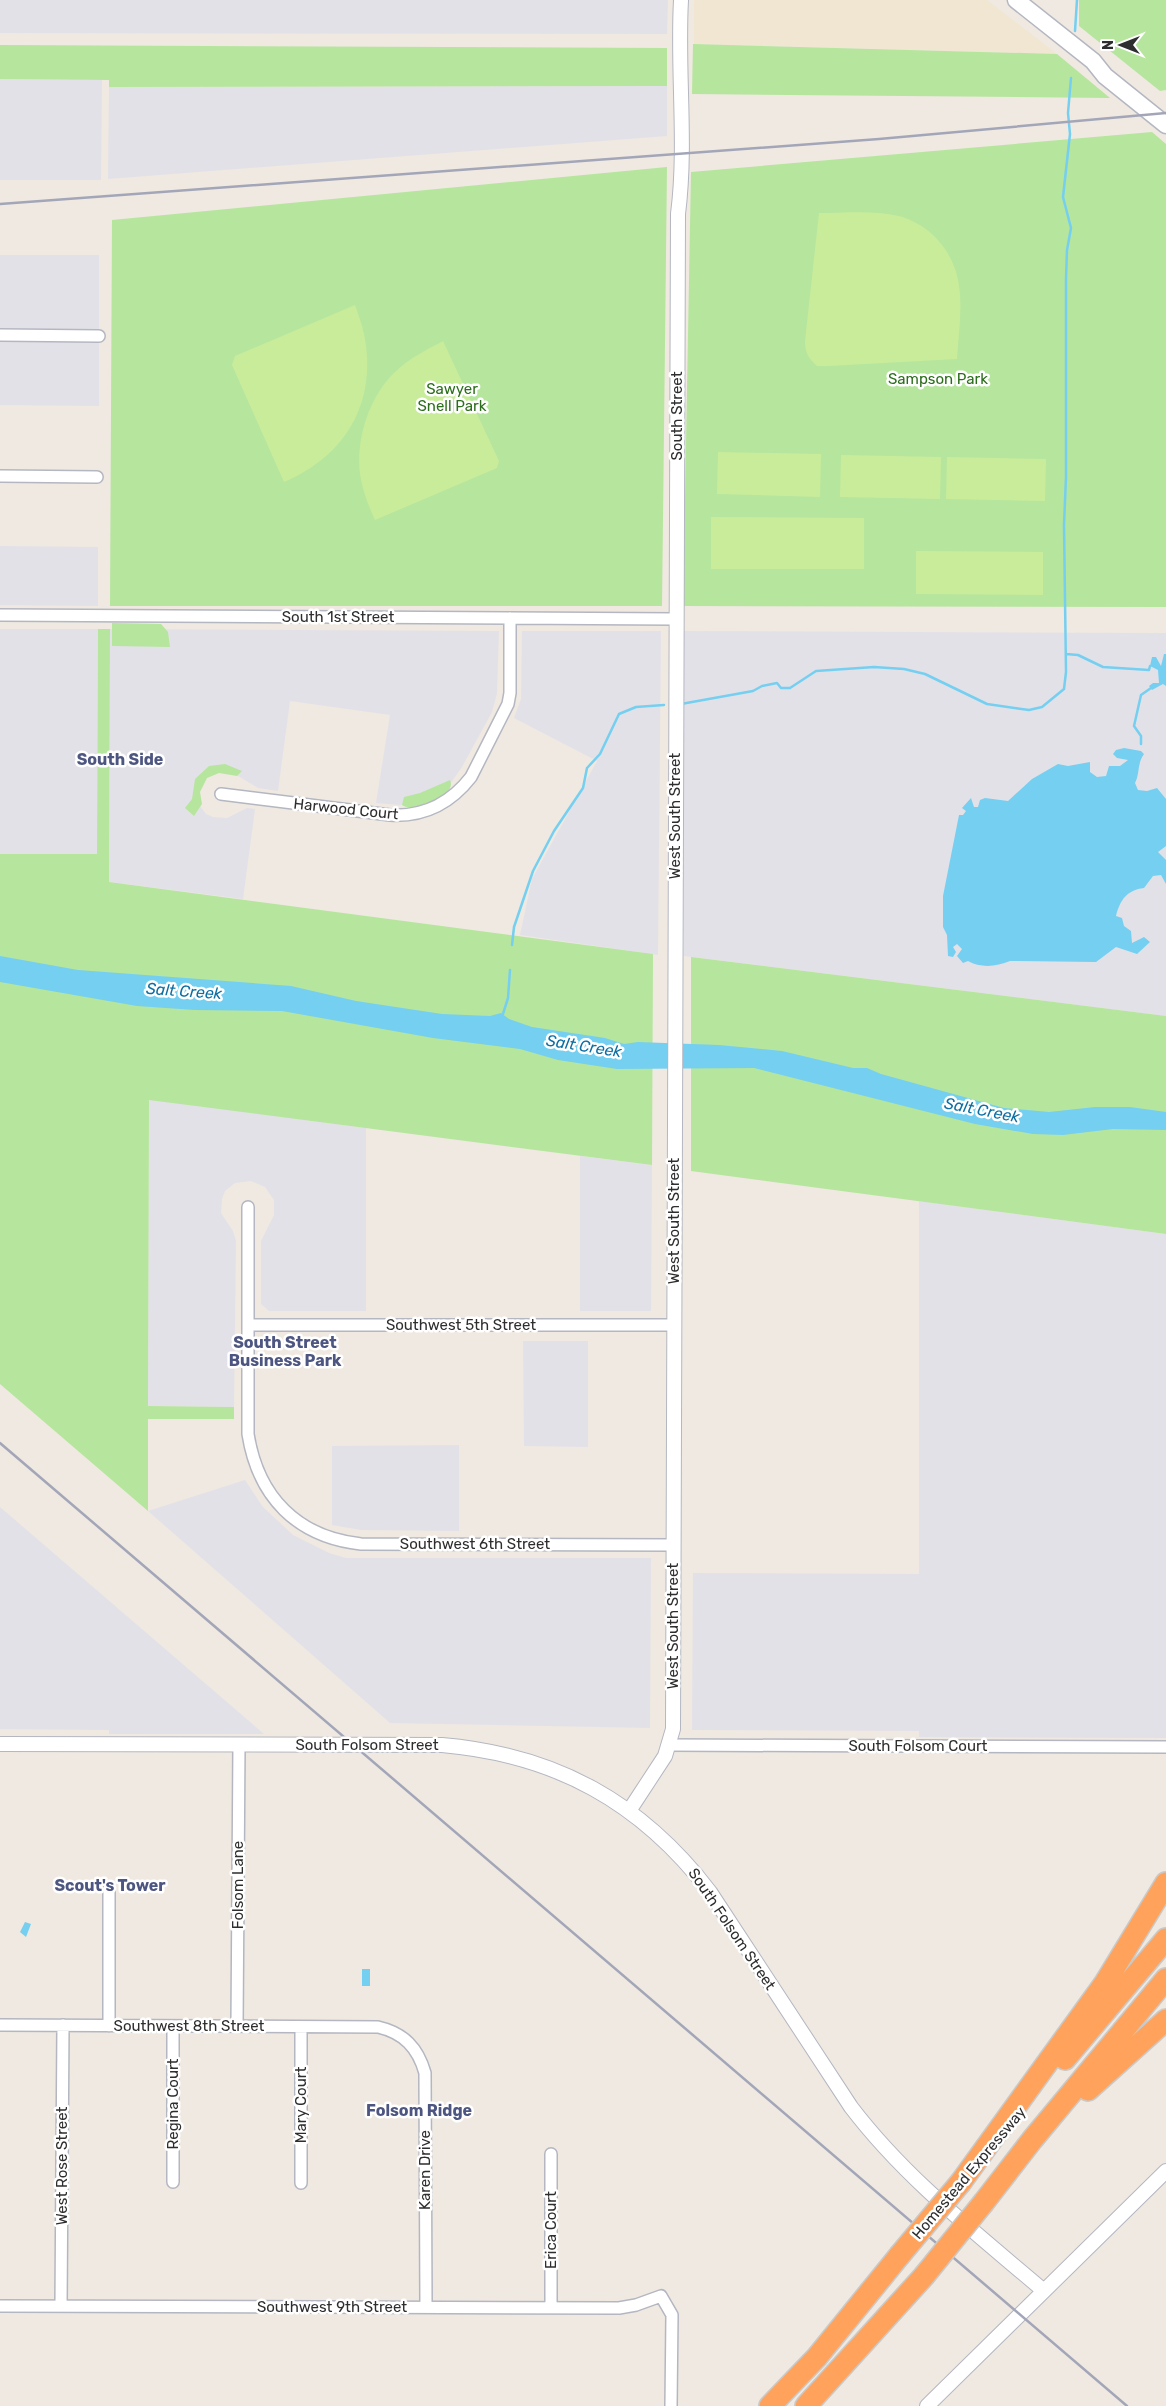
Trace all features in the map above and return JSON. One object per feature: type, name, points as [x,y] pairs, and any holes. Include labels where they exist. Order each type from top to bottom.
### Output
[{"type":"highway","points":[[961,2182],[1105,1983],[1166,1883]]},
{"type":"highway","name":"Homestead Expressway","points":[[770,2406],[817,2356],[1166,1939]]},
{"type":"highway","name":"Homestead Expressway","points":[[806,2406],[924,2276],[1032,2140],[1166,1979]]},
{"type":"highway","points":[[1032,2140],[1166,2020]]},
{"type":"main road","points":[[1016,0],[1093,61],[1110,70],[1166,114]]},
{"type":"main road","points":[[1093,61],[1105,76],[1166,125]]},
{"type":"street","name":"South Street","points":[[675,619],[678,214],[681,154],[679,68],[682,0]]},
{"type":"street","points":[[0,335],[99,336]]},
{"type":"street","points":[[0,476],[97,477]]},
{"type":"street","name":"South 1st Street","points":[[0,615],[675,619]]},
{"type":"street","name":"Harwood Court","points":[[221,794],[390,816],[415,814],[444,803],[471,777],[508,704],[510,693],[510,618]]},
{"type":"street","name":"West South Street","points":[[629,1811],[654,1775],[670,1745],[673,1728],[675,619]]},
{"type":"street","name":"Southwest 6th Street","points":[[248,1207],[248,1434],[251,1451],[263,1483],[285,1512],[313,1531],[328,1538],[361,1544],[673,1544]]},
{"type":"street","name":"Southwest 5th Street","points":[[248,1324],[674,1326]]},
{"type":"street","name":"South Folsom Street","points":[[0,1744],[442,1745],[502,1753],[558,1770],[606,1795],[629,1811],[671,1846],[710,1892],[851,2107],[877,2140],[915,2180],[1044,2291]]},
{"type":"street","name":"Folsom Lane","points":[[237,2026],[238,1744]]},
{"type":"street","name":"South Folsom Court","points":[[670,1745],[1166,1747]]},
{"type":"street","points":[[109,1889],[109,2026]]},
{"type":"street","name":"Southwest 8th Street","points":[[0,2025],[378,2028]]},
{"type":"street","name":"West Rose Street","points":[[61,2306],[63,2026]]},
{"type":"street","name":"Regina Court","points":[[173,2026],[173,2182]]},
{"type":"street","name":"Mary Court","points":[[300,2027],[300,2183]]},
{"type":"street","name":"Karen Drive","points":[[378,2028],[398,2034],[412,2044],[422,2062],[425,2073],[426,2307]]},
{"type":"street","name":"Erica Court","points":[[551,2154],[551,2307]]},
{"type":"street","points":[[926,2406],[1166,2171]]},
{"type":"street","name":"Southwest 9th Street","points":[[0,2306],[619,2308],[636,2305],[661,2296],[672,2315],[671,2406]]},
{"type":"shaded area","points":[[0,0],[668,0],[667,34],[0,33]]},
{"type":"shaded area","points":[[694,0],[987,0],[1057,54],[694,44]]},
{"type":"shaded area","points":[[0,79],[102,80],[101,180],[0,180]]},
{"type":"shaded area","points":[[667,86],[667,136],[108,179],[109,87]]},
{"type":"shaded area","points":[[0,255],[99,255],[99,406],[0,405]]},
{"type":"shaded area","points":[[0,546],[98,547],[98,606],[0,605]]},
{"type":"shaded area","points":[[0,629],[98,629],[97,854],[0,854]]},
{"type":"shaded area","points":[[110,629],[499,631],[497,693],[492,712],[462,767],[448,787],[414,804],[400,805],[376,803],[390,715],[290,701],[278,791],[258,788],[233,773],[213,770],[199,784],[198,803],[206,814],[213,817],[227,818],[247,808],[255,809],[243,899],[109,882]]},
{"type":"shaded area","points":[[522,631],[661,631],[658,955],[520,935],[532,879],[597,761],[514,718],[521,699]]},
{"type":"shaded area","points":[[684,631],[1166,633],[1166,1016],[684,956]]},
{"type":"shaded area","points":[[149,1099],[366,1128],[366,1311],[269,1311],[261,1304],[261,1241],[274,1215],[274,1200],[265,1187],[251,1181],[235,1183],[225,1191],[222,1199],[221,1213],[233,1231],[236,1241],[234,1407],[148,1406]]},
{"type":"shaded area","points":[[580,1156],[652,1165],[651,1311],[580,1311]]},
{"type":"shaded area","points":[[919,1201],[1166,1234],[1166,1738],[919,1737],[919,1731],[692,1730],[693,1573],[919,1574]]},
{"type":"shaded area","points":[[523,1341],[588,1341],[588,1447],[524,1446]]},
{"type":"shaded area","points":[[459,1445],[459,1531],[361,1530],[332,1525],[332,1446]]},
{"type":"shaded area","points":[[245,1480],[263,1507],[293,1535],[329,1553],[346,1558],[651,1558],[650,1728],[390,1723],[148,1511]]},
{"type":"shaded area","points":[[0,1507],[264,1734],[109,1734],[109,1730],[0,1729]]},
{"type":"green space","points":[[1079,0],[1166,0],[1166,90],[1160,91],[1079,26]]},
{"type":"green space","points":[[693,44],[1057,54],[1110,98],[692,94]]},
{"type":"green space","points":[[0,45],[667,48],[667,86],[109,87],[109,80],[0,79]]},
{"type":"green space","name":"Sampson Park","points":[[1152,132],[1166,144],[1166,607],[683,606],[691,172]]},
{"type":"green space","name":"Sawyer Snell Park","points":[[667,167],[662,606],[110,606],[112,220]]},
{"type":"green space","points":[[869,212],[889,214],[912,221],[932,234],[944,248],[952,262],[960,292],[957,359],[828,366],[817,366],[814,363],[808,355],[805,341],[819,213]]},
{"type":"green space","points":[[355,305],[363,330],[367,359],[366,382],[361,403],[352,423],[340,441],[325,457],[306,471],[284,482],[232,365],[235,356]]},
{"type":"green space","points":[[443,341],[499,461],[497,468],[375,520],[361,480],[359,466],[362,437],[370,408],[385,383],[399,368]]},
{"type":"green space","points":[[718,452],[821,454],[820,497],[717,494]]},
{"type":"green space","points":[[841,455],[941,457],[940,499],[840,497]]},
{"type":"green space","points":[[947,457],[1046,459],[1045,501],[946,499]]},
{"type":"green space","points":[[711,517],[864,518],[864,569],[711,569]]},
{"type":"green space","points":[[916,551],[1043,552],[1043,595],[916,594]]},
{"type":"green space","points":[[112,623],[161,624],[168,632],[170,647],[112,646]]},
{"type":"green space","points":[[98,629],[110,629],[109,882],[653,954],[652,1165],[149,1100],[148,1406],[234,1407],[234,1419],[148,1419],[148,1511],[0,1384],[0,854],[97,854]]},
{"type":"green space","points":[[225,764],[242,771],[237,776],[219,773],[207,778],[200,792],[202,804],[194,816],[185,808],[192,799],[195,779],[209,766]]},
{"type":"green space","points":[[450,780],[451,786],[447,792],[433,802],[415,807],[402,805],[404,797],[420,793]]},
{"type":"green space","points":[[691,957],[1166,1016],[1166,1234],[691,1171]]},
{"type":"water","points":[[1164,654],[1166,654],[1166,686],[1163,684],[1152,690],[1149,686],[1153,683],[1159,683],[1158,670],[1150,666],[1152,657],[1156,657],[1161,666]]},
{"type":"water","points":[[1124,748],[1141,751],[1144,754],[1140,761],[1135,783],[1138,790],[1147,791],[1157,788],[1166,799],[1166,846],[1158,852],[1166,860],[1166,884],[1161,875],[1153,876],[1144,888],[1133,891],[1125,897],[1116,916],[1122,918],[1124,926],[1131,931],[1132,943],[1144,937],[1150,942],[1137,954],[1116,947],[1096,962],[1010,961],[999,965],[983,966],[968,961],[963,963],[957,956],[962,949],[957,944],[953,947],[956,952],[953,957],[948,956],[947,935],[943,927],[943,896],[959,815],[963,815],[966,811],[962,808],[971,798],[974,807],[978,807],[980,800],[985,798],[1008,801],[1032,779],[1058,764],[1068,766],[1090,762],[1090,772],[1097,777],[1106,776],[1109,766],[1120,766],[1128,760],[1117,758],[1113,754],[1116,750]]},
{"type":"water","name":"Salt Creek","points":[[0,956],[78,970],[291,986],[356,1001],[442,1014],[490,1016],[501,1013],[509,1019],[532,1027],[605,1038],[624,1044],[638,1042],[719,1045],[782,1051],[853,1068],[867,1068],[881,1074],[1004,1108],[1049,1112],[1095,1107],[1130,1107],[1166,1112],[1166,1130],[1113,1129],[1063,1135],[1033,1134],[975,1124],[754,1068],[617,1069],[558,1060],[520,1049],[433,1038],[282,1011],[195,1010],[137,1006],[0,982]]},
{"type":"water","points":[[25,1922],[31,1924],[26,1937],[20,1932]]},
{"type":"water","points":[[362,1969],[370,1969],[370,1986],[362,1986]]},
{"type":"waterway","points":[[1075,31],[1077,0]]},
{"type":"waterway","points":[[681,704],[753,691],[762,686],[777,683],[781,688],[790,688],[816,671],[874,667],[904,669],[925,674],[987,704],[1029,710],[1042,707],[1064,689],[1066,672],[1064,525],[1066,477],[1066,279],[1067,250],[1071,228],[1063,197],[1070,134],[1068,113],[1071,78]]},
{"type":"waterway","points":[[1066,654],[1078,655],[1103,667],[1149,670],[1150,666]]},
{"type":"waterway","points":[[1141,744],[1141,736],[1134,726],[1141,695],[1151,688]]},
{"type":"waterway","points":[[512,945],[514,927],[533,871],[554,831],[583,788],[587,768],[600,754],[619,714],[636,707],[664,705]]},
{"type":"waterway","points":[[502,1017],[508,998],[510,970]]},
{"type":"railway","points":[[0,204],[879,139],[1166,113]]},
{"type":"railway","points":[[0,1443],[1127,2406]]},
{"type":"district","name":"South Side","points":[[120,759]]},
{"type":"district","name":"South Street Business Park","points":[[285,1351]]},
{"type":"district","name":"Scout's Tower","points":[[110,1885]]},
{"type":"district","name":"Folsom Ridge","points":[[419,2110]]}]
